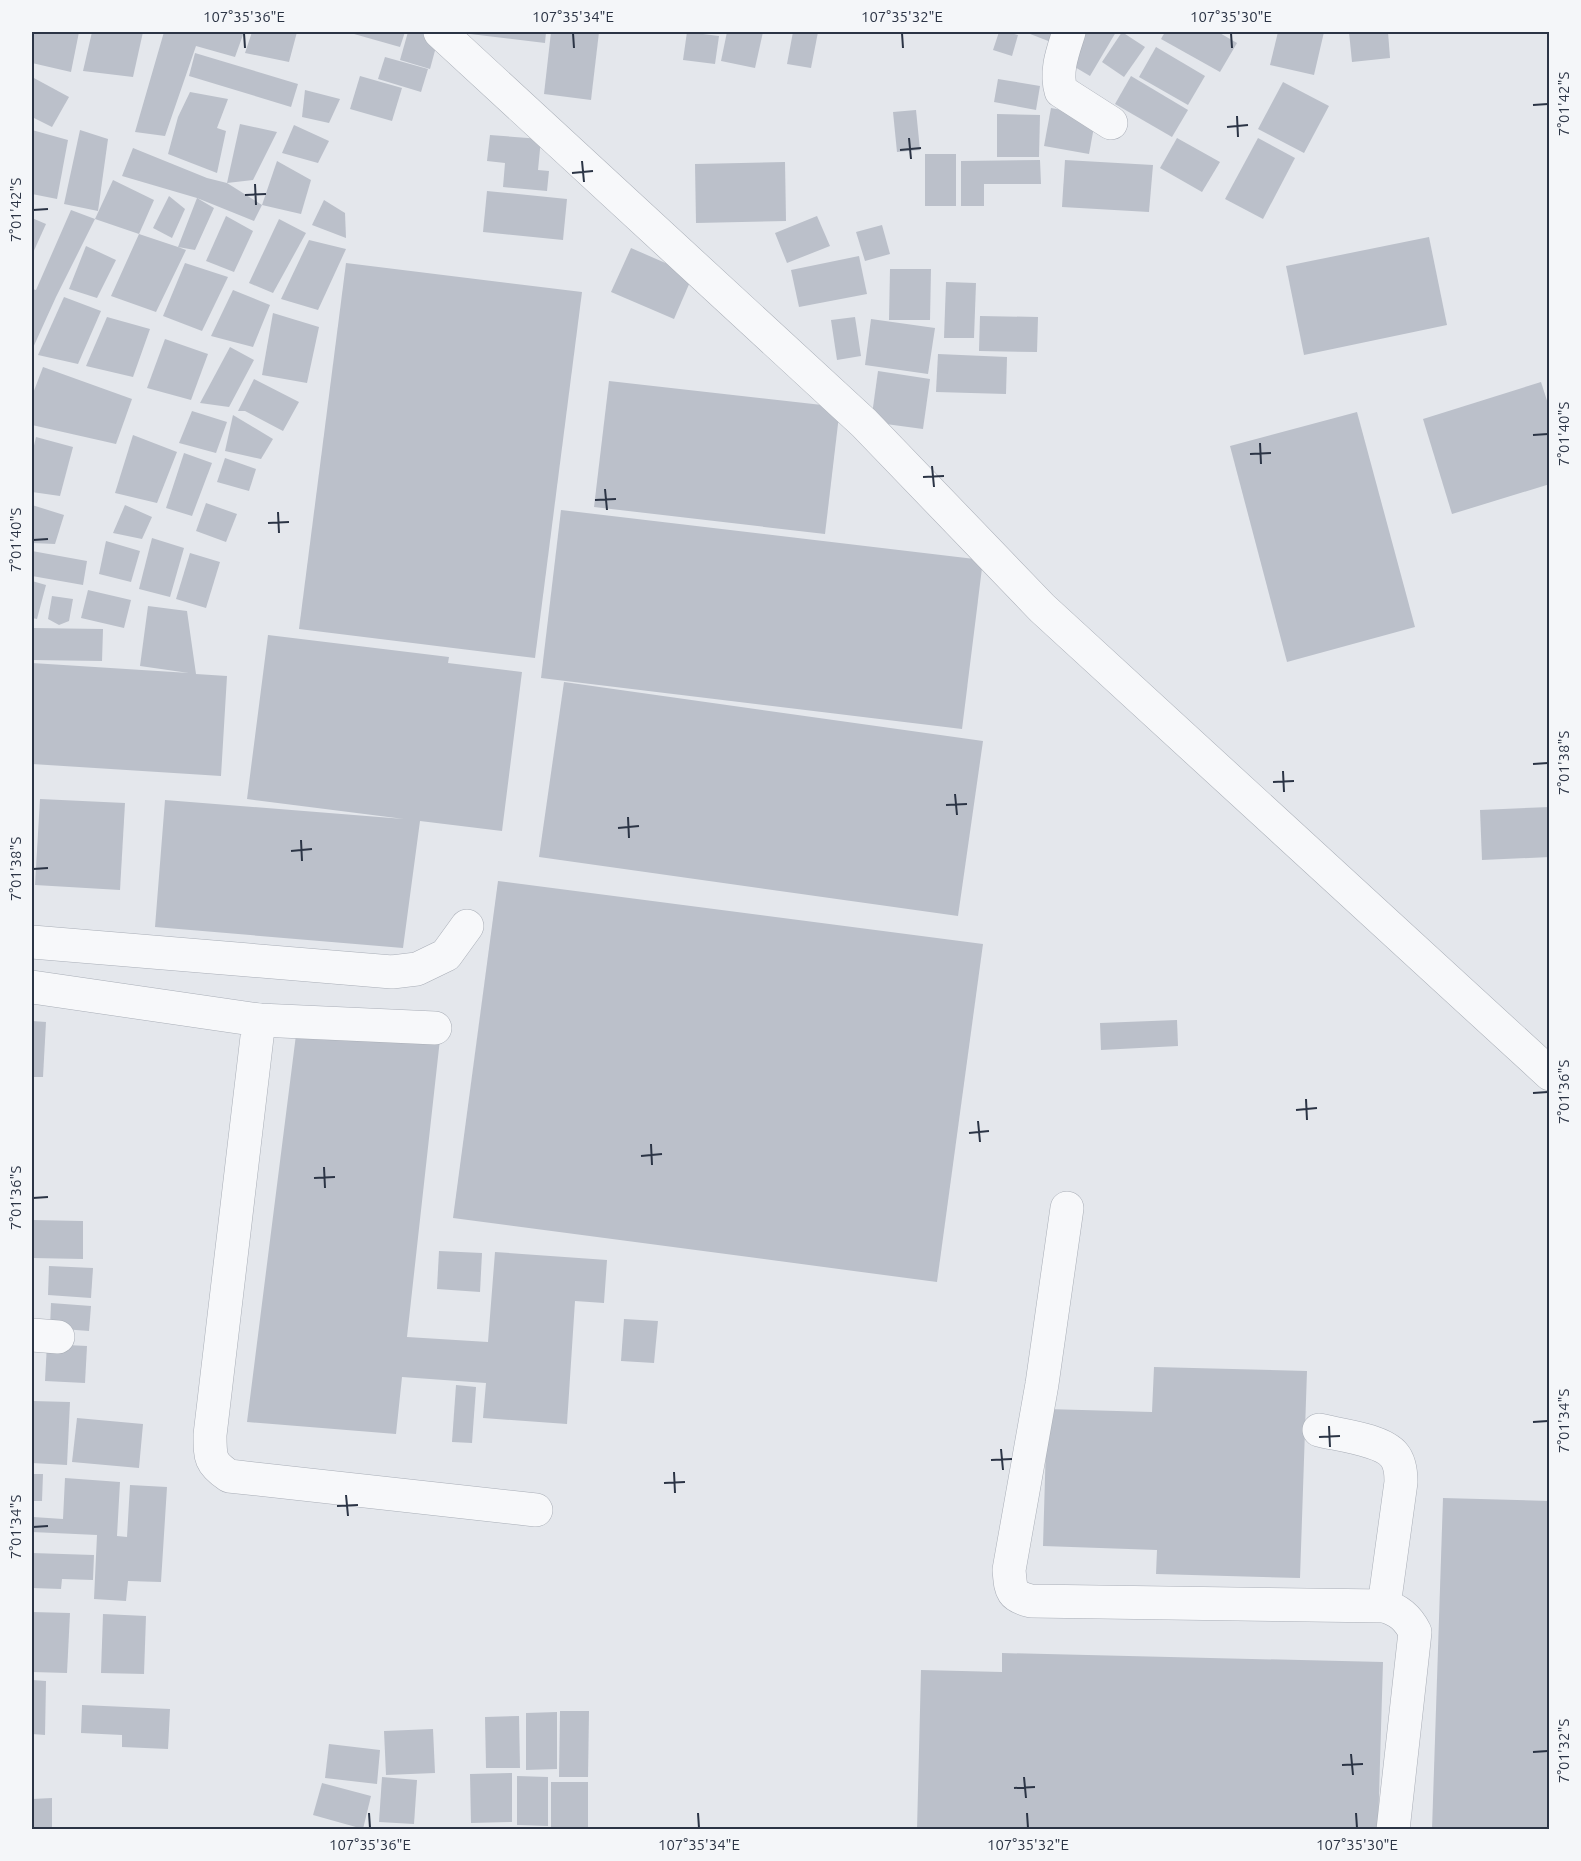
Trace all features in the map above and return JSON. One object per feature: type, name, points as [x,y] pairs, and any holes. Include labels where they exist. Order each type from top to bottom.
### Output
[{"type":"street","points":[[440,32],[864,423],[1042,608],[1550,1074]]},
{"type":"street","points":[[1069,32],[1059,69],[1058,81],[1061,91],[1111,123]]},
{"type":"street","points":[[32,942],[392,972],[417,969],[446,955],[467,926]]},
{"type":"street","points":[[32,987],[260,1020],[435,1028]]},
{"type":"street","points":[[260,1020],[210,1435],[210,1452],[216,1467],[229,1476],[536,1510]]},
{"type":"street","points":[[1067,1208],[1042,1384],[1009,1570],[1011,1590],[1018,1598],[1031,1600],[1384,1606],[1396,1609],[1409,1620],[1415,1632],[1393,1830]]},
{"type":"street","points":[[1318,1430],[1380,1444],[1394,1455],[1401,1468],[1384,1606]]},
{"type":"building","points":[[33,32],[79,32],[71,72],[32,63]]},
{"type":"building","points":[[92,32],[143,32],[133,77],[83,71]]},
{"type":"building","points":[[164,32],[244,32],[235,57],[196,46],[165,136],[135,132]]},
{"type":"building","points":[[252,32],[297,32],[289,62],[245,53]]},
{"type":"building","points":[[347,32],[405,32],[400,47]]},
{"type":"building","points":[[408,32],[440,32],[430,69],[400,60]]},
{"type":"building","points":[[470,32],[546,32],[545,43],[470,34]]},
{"type":"building","points":[[551,32],[599,32],[591,100],[544,94]]},
{"type":"building","points":[[687,32],[719,36],[715,64],[683,60]]},
{"type":"building","points":[[727,32],[763,32],[755,68],[721,61]]},
{"type":"building","points":[[793,32],[818,32],[811,68],[787,64]]},
{"type":"building","points":[[999,32],[1018,35],[1012,56],[993,50]]},
{"type":"building","points":[[1025,32],[1061,32],[1056,44]]},
{"type":"building","points":[[1080,32],[1116,32],[1090,76],[1063,60]]},
{"type":"building","points":[[1122,32],[1145,47],[1124,77],[1102,62]]},
{"type":"building","points":[[1165,32],[1218,32],[1237,43],[1220,72],[1161,39]]},
{"type":"building","points":[[1278,32],[1324,32],[1314,75],[1270,65]]},
{"type":"building","points":[[1349,32],[1388,32],[1390,58],[1352,62]]},
{"type":"building","points":[[1156,47],[1205,76],[1188,105],[1139,77]]},
{"type":"building","points":[[195,53],[298,84],[291,107],[189,76]]},
{"type":"building","points":[[385,57],[428,69],[421,92],[378,79]]},
{"type":"building","points":[[360,76],[402,88],[392,121],[350,109]]},
{"type":"building","points":[[1131,76],[1188,110],[1172,137],[1115,104]]},
{"type":"building","points":[[32,77],[69,97],[52,127],[32,117]]},
{"type":"building","points":[[998,79],[1040,86],[1036,110],[994,102]]},
{"type":"building","points":[[1283,82],[1329,106],[1304,153],[1258,129]]},
{"type":"building","points":[[305,90],[340,99],[329,123],[302,117]]},
{"type":"building","points":[[190,92],[228,99],[217,128],[226,131],[217,173],[168,154],[178,117]]},
{"type":"building","points":[[1051,108],[1096,116],[1089,154],[1044,146]]},
{"type":"building","points":[[916,110],[920,150],[897,152],[893,112]]},
{"type":"building","points":[[997,114],[1040,115],[1039,157],[997,157]]},
{"type":"building","points":[[240,124],[277,132],[253,180],[227,183]]},
{"type":"building","points":[[294,125],[329,141],[318,163],[282,153]]},
{"type":"building","points":[[32,130],[68,140],[57,199],[32,194]]},
{"type":"building","points":[[80,130],[108,139],[98,211],[64,204]]},
{"type":"building","points":[[490,135],[541,139],[538,170],[549,171],[547,191],[503,187],[505,163],[487,161]]},
{"type":"building","points":[[1177,138],[1220,162],[1202,192],[1160,168]]},
{"type":"building","points":[[1258,138],[1295,158],[1263,219],[1225,199]]},
{"type":"building","points":[[133,148],[207,178],[227,183],[262,205],[254,221],[197,198],[122,176]]},
{"type":"building","points":[[925,154],[956,154],[956,206],[925,206]]},
{"type":"building","points":[[1040,160],[1041,184],[984,184],[984,206],[961,206],[961,161]]},
{"type":"building","points":[[1065,160],[1153,165],[1149,212],[1062,207]]},
{"type":"building","points":[[277,161],[311,180],[301,214],[262,205]]},
{"type":"building","points":[[785,162],[786,221],[696,223],[695,164]]},
{"type":"building","points":[[113,180],[154,200],[139,234],[95,219]]},
{"type":"building","points":[[487,191],[567,199],[563,240],[483,232]]},
{"type":"building","points":[[169,196],[185,209],[172,238],[153,228]]},
{"type":"building","points":[[197,198],[214,208],[195,250],[178,247]]},
{"type":"building","points":[[324,200],[345,213],[346,238],[312,225]]},
{"type":"building","points":[[71,210],[95,219],[32,350],[32,289],[36,290]]},
{"type":"building","points":[[226,216],[253,231],[234,272],[206,261]]},
{"type":"building","points":[[817,216],[830,246],[787,263],[775,233]]},
{"type":"building","points":[[32,218],[46,224],[32,255]]},
{"type":"building","points":[[279,219],[306,233],[273,293],[249,283]]},
{"type":"building","points":[[882,225],[890,254],[865,261],[856,232]]},
{"type":"building","points":[[139,234],[186,250],[156,312],[111,296]]},
{"type":"building","points":[[1429,237],[1447,325],[1304,355],[1286,266]]},
{"type":"building","points":[[309,240],[346,249],[318,310],[281,299]]},
{"type":"building","points":[[86,246],[116,260],[97,298],[69,289]]},
{"type":"building","points":[[631,248],[693,275],[674,319],[611,292]]},
{"type":"building","points":[[859,256],[867,294],[799,307],[791,270]]},
{"type":"building","points":[[185,263],[228,277],[202,331],[163,316]]},
{"type":"building","points":[[346,263],[582,292],[535,658],[299,629]]},
{"type":"building","points":[[890,269],[931,269],[930,320],[889,320]]},
{"type":"building","points":[[946,282],[976,283],[974,338],[944,338]]},
{"type":"building","points":[[233,290],[270,305],[253,347],[211,336]]},
{"type":"building","points":[[64,297],[101,311],[78,364],[38,355]]},
{"type":"building","points":[[273,313],[319,327],[307,383],[262,375]]},
{"type":"building","points":[[980,316],[1038,317],[1037,352],[979,351]]},
{"type":"building","points":[[107,317],[150,329],[133,377],[86,366]]},
{"type":"building","points":[[855,317],[861,356],[837,360],[831,320]]},
{"type":"building","points":[[871,319],[935,328],[928,374],[865,365]]},
{"type":"building","points":[[165,339],[208,354],[191,400],[147,388]]},
{"type":"building","points":[[230,347],[254,360],[229,407],[200,403]]},
{"type":"building","points":[[938,354],[1007,357],[1006,394],[936,392]]},
{"type":"building","points":[[43,367],[132,399],[116,444],[32,425],[32,396]]},
{"type":"building","points":[[878,371],[930,379],[923,429],[871,422]]},
{"type":"building","points":[[254,379],[299,402],[283,431],[245,411],[238,411]]},
{"type":"building","points":[[609,381],[840,407],[825,534],[594,507]]},
{"type":"building","points":[[1541,382],[1550,410],[1550,484],[1452,514],[1423,419]]},
{"type":"building","points":[[192,411],[227,422],[216,453],[179,443]]},
{"type":"building","points":[[1357,412],[1415,627],[1287,662],[1230,446]]},
{"type":"building","points":[[233,415],[273,439],[261,459],[225,451]]},
{"type":"building","points":[[133,435],[177,452],[157,503],[115,493]]},
{"type":"building","points":[[36,437],[73,447],[60,496],[32,492],[32,454]]},
{"type":"building","points":[[184,453],[212,463],[192,516],[166,508]]},
{"type":"building","points":[[225,458],[256,469],[249,491],[217,482]]},
{"type":"building","points":[[206,503],[237,514],[226,542],[196,531]]},
{"type":"building","points":[[32,505],[64,515],[55,544],[32,543]]},
{"type":"building","points":[[125,505],[152,517],[142,539],[113,533]]},
{"type":"building","points":[[561,510],[983,560],[962,729],[541,678]]},
{"type":"building","points":[[152,538],[184,548],[170,597],[139,589]]},
{"type":"building","points":[[106,541],[140,551],[131,582],[99,574]]},
{"type":"building","points":[[32,551],[87,561],[83,585],[32,576]]},
{"type":"building","points":[[190,553],[220,562],[206,608],[176,599]]},
{"type":"building","points":[[32,581],[46,585],[37,619],[32,618]]},
{"type":"building","points":[[88,590],[131,600],[124,628],[81,618]]},
{"type":"building","points":[[52,596],[73,599],[69,621],[59,625],[48,619]]},
{"type":"building","points":[[148,606],[187,611],[196,674],[227,676],[221,776],[32,764],[32,663],[189,673],[140,666]]},
{"type":"building","points":[[32,628],[103,629],[102,661],[32,660]]},
{"type":"building","points":[[268,635],[449,657],[448,663],[522,672],[502,831],[420,821],[403,948],[155,927],[165,800],[404,819],[247,799]]},
{"type":"building","points":[[564,682],[983,741],[958,916],[539,857]]},
{"type":"building","points":[[40,799],[125,803],[120,890],[35,885]]},
{"type":"building","points":[[1550,807],[1550,857],[1482,860],[1480,810]]},
{"type":"building","points":[[498,881],[983,944],[937,1282],[453,1218]]},
{"type":"building","points":[[1177,1020],[1178,1046],[1101,1050],[1100,1023]]},
{"type":"building","points":[[32,1021],[46,1022],[43,1077],[32,1077]]},
{"type":"building","points":[[297,1027],[440,1039],[407,1337],[488,1342],[495,1252],[607,1260],[604,1303],[575,1301],[567,1424],[483,1418],[486,1383],[402,1377],[396,1434],[247,1422]]},
{"type":"building","points":[[32,1220],[83,1221],[83,1259],[32,1258]]},
{"type":"building","points":[[439,1251],[482,1253],[480,1292],[437,1289]]},
{"type":"building","points":[[49,1266],[93,1268],[91,1298],[48,1295]]},
{"type":"building","points":[[51,1303],[91,1306],[89,1331],[50,1328]]},
{"type":"building","points":[[624,1319],[658,1321],[654,1363],[621,1361]]},
{"type":"building","points":[[47,1344],[87,1346],[85,1383],[45,1381]]},
{"type":"building","points":[[1154,1367],[1307,1371],[1300,1578],[1156,1574],[1157,1550],[1043,1546],[1047,1409],[1152,1412]]},
{"type":"building","points":[[456,1385],[476,1387],[472,1443],[452,1442]]},
{"type":"building","points":[[32,1401],[70,1402],[67,1465],[32,1463]]},
{"type":"building","points":[[77,1418],[143,1424],[139,1468],[72,1462]]},
{"type":"building","points":[[32,1474],[43,1474],[42,1501],[32,1501]]},
{"type":"building","points":[[65,1478],[120,1482],[117,1536],[127,1537],[130,1485],[167,1487],[161,1582],[128,1581],[126,1601],[94,1599],[97,1535],[32,1532],[33,1517],[63,1519]]},
{"type":"building","points":[[1443,1498],[1550,1501],[1550,1830],[1432,1830]]},
{"type":"building","points":[[32,1553],[94,1555],[93,1580],[62,1579],[61,1589],[32,1588]]},
{"type":"building","points":[[32,1612],[70,1613],[67,1673],[32,1672]]},
{"type":"building","points":[[103,1614],[146,1616],[144,1674],[101,1673]]},
{"type":"building","points":[[1002,1653],[1383,1662],[1378,1830],[917,1830],[921,1670],[1002,1672]]},
{"type":"building","points":[[32,1680],[46,1681],[45,1735],[32,1734]]},
{"type":"building","points":[[82,1705],[170,1709],[168,1749],[122,1747],[122,1735],[81,1733]]},
{"type":"building","points":[[560,1711],[589,1711],[588,1777],[559,1777]]},
{"type":"building","points":[[557,1712],[557,1769],[526,1770],[526,1713]]},
{"type":"building","points":[[519,1716],[520,1768],[486,1768],[485,1717]]},
{"type":"building","points":[[433,1729],[435,1773],[386,1775],[384,1731]]},
{"type":"building","points":[[329,1744],[380,1750],[377,1784],[325,1778]]},
{"type":"building","points":[[512,1773],[512,1822],[471,1823],[470,1774]]},
{"type":"building","points":[[517,1776],[548,1777],[548,1826],[517,1825]]},
{"type":"building","points":[[382,1777],[417,1780],[414,1824],[379,1822]]},
{"type":"building","points":[[551,1782],[588,1782],[588,1828],[551,1828]]},
{"type":"building","points":[[322,1783],[371,1796],[363,1829],[313,1815]]},
{"type":"building","points":[[52,1798],[52,1830],[32,1830],[32,1799]]}]
